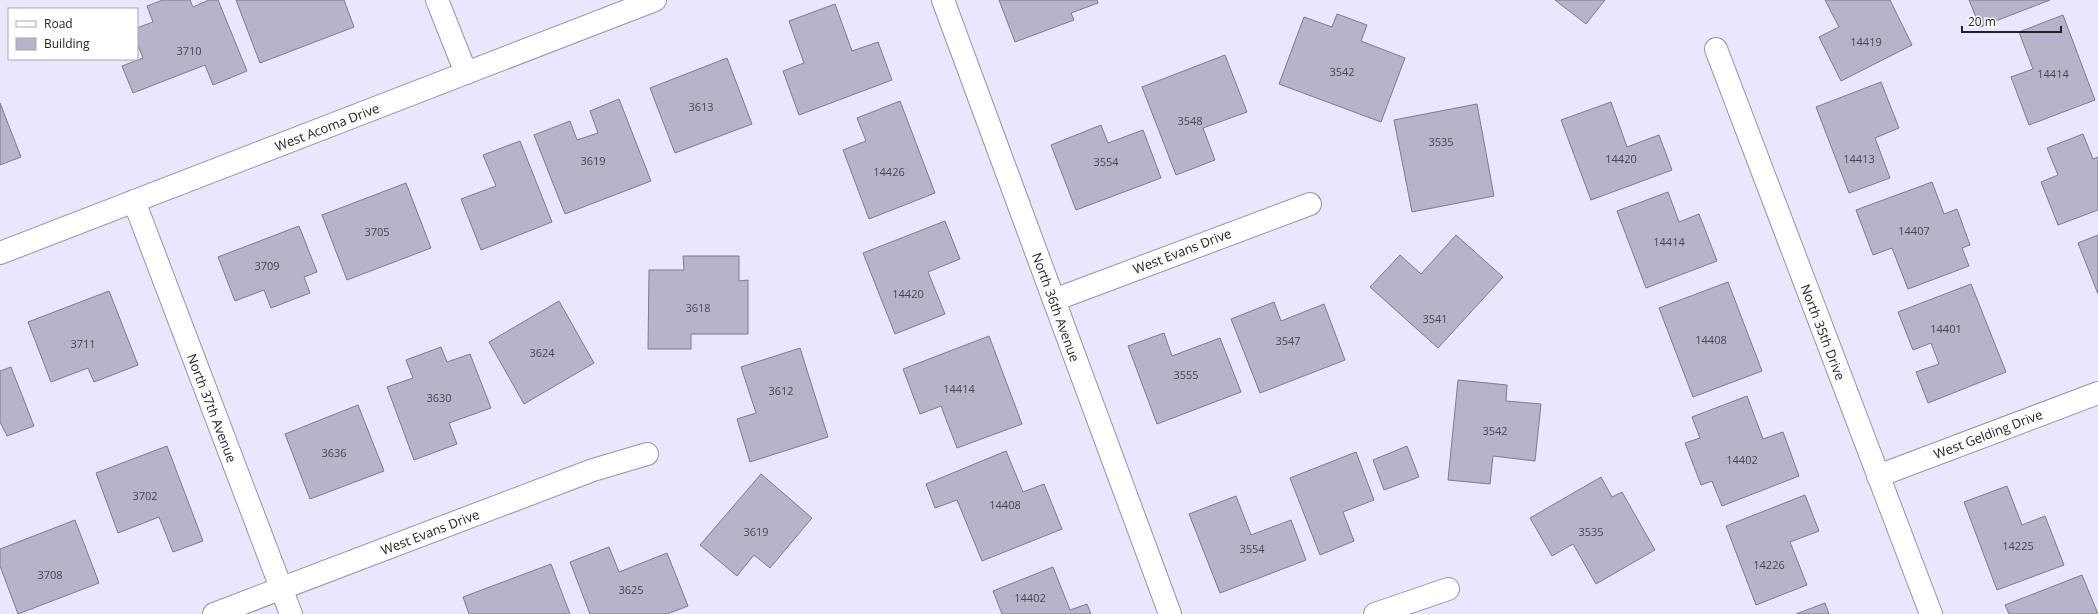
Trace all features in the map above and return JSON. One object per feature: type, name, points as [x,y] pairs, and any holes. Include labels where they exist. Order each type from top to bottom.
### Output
[{"type":"street","points":[[437,0],[466,73]]},
{"type":"street","name":"West Acoma Drive","points":[[0,253],[655,0]]},
{"type":"street","name":"North 36th Avenue","points":[[943,0],[1170,614]]},
{"type":"street","name":"North 35th Drive","points":[[1716,49],[1931,614]]},
{"type":"street","name":"North 37th Avenue","points":[[134,201],[291,614]]},
{"type":"street","name":"West Evans Drive","points":[[1054,300],[1310,204]]},
{"type":"street","name":"West Gelding Drive","points":[[1878,476],[2098,393]]},
{"type":"street","name":"West Evans Drive","points":[[214,614],[593,470],[648,454]]},
{"type":"street","points":[[1375,614],[1448,589]]},
{"type":"building","points":[[163,0],[190,0],[193,7],[209,0],[218,0],[247,71],[213,85],[205,65],[133,93],[122,66],[143,58],[138,46],[138,28],[153,22],[147,6]]},
{"type":"building","points":[[236,0],[344,0],[354,27],[260,63]]},
{"type":"building","points":[[999,0],[1097,0],[1098,3],[1071,13],[1074,20],[1015,42]]},
{"type":"building","points":[[1555,0],[1605,0],[1586,24]]},
{"type":"building","points":[[1825,0],[1890,0],[1912,45],[1841,81],[1819,37],[1839,27]]},
{"type":"building","points":[[1969,0],[2050,0],[1980,27]]},
{"type":"building","points":[[835,4],[852,51],[878,42],[892,80],[799,115],[783,71],[804,63],[789,21]]},
{"type":"building","points":[[1337,14],[1367,25],[1361,41],[1405,58],[1381,122],[1279,84],[1304,17],[1332,27]]},
{"type":"building","points":[[2063,15],[2095,100],[2029,125],[2011,77],[2033,69],[2019,32]]},
{"type":"building","points":[[1225,55],[1247,112],[1203,128],[1215,160],[1176,175],[1142,87]]},
{"type":"building","points":[[727,58],[752,124],[675,153],[650,88]]},
{"type":"building","points":[[1881,82],[1899,128],[1875,138],[1890,178],[1849,193],[1816,107]]},
{"type":"building","points":[[619,99],[651,181],[565,214],[534,135],[570,121],[577,140],[598,133],[590,111]]},
{"type":"building","points":[[900,101],[935,193],[869,219],[843,150],[866,141],[857,118]]},
{"type":"building","points":[[1611,102],[1627,147],[1659,135],[1672,170],[1591,200],[1561,120]]},
{"type":"building","points":[[0,103],[21,157],[0,165]]},
{"type":"building","points":[[1477,104],[1494,196],[1412,212],[1394,120]]},
{"type":"building","points":[[1101,125],[1108,143],[1143,130],[1161,178],[1076,210],[1051,145]]},
{"type":"building","points":[[2083,134],[2093,159],[2098,157],[2098,210],[2058,225],[2041,182],[2058,175],[2047,148]]},
{"type":"building","points":[[520,141],[552,222],[481,250],[461,199],[496,186],[483,155]]},
{"type":"building","points":[[1932,182],[1944,214],[1957,209],[1970,245],[1962,248],[1969,266],[1908,289],[1892,248],[1873,255],[1856,210]]},
{"type":"building","points":[[406,183],[431,248],[347,280],[322,215]]},
{"type":"building","points":[[1668,192],[1679,222],[1699,214],[1717,261],[1646,288],[1617,211]]},
{"type":"building","points":[[945,221],[960,259],[928,272],[945,314],[895,334],[863,253]]},
{"type":"building","points":[[299,226],[317,272],[304,277],[310,293],[271,308],[264,290],[235,301],[218,257]]},
{"type":"building","points":[[1456,235],[1503,277],[1438,348],[1370,287],[1400,255],[1421,274]]},
{"type":"building","points":[[2098,235],[2098,294],[2078,243]]},
{"type":"building","points":[[683,256],[739,256],[739,281],[748,280],[748,334],[691,334],[691,349],[648,349],[649,270],[684,270]]},
{"type":"building","points":[[1728,282],[1762,371],[1693,397],[1659,308]]},
{"type":"building","points":[[1971,284],[2006,372],[1928,403],[1916,372],[1939,364],[1931,343],[1913,350],[1898,312]]},
{"type":"building","points":[[109,291],[138,365],[94,382],[88,368],[51,382],[28,322]]},
{"type":"building","points":[[559,301],[594,363],[524,404],[489,342]]},
{"type":"building","points":[[1274,302],[1281,321],[1324,304],[1345,360],[1260,393],[1231,319]]},
{"type":"building","points":[[1164,333],[1172,356],[1220,338],[1241,392],[1157,424],[1128,346]]},
{"type":"building","points":[[989,336],[1022,424],[957,448],[941,406],[920,414],[903,369]]},
{"type":"building","points":[[441,347],[447,362],[470,354],[491,408],[449,423],[457,444],[414,460],[387,387],[413,378],[406,360]]},
{"type":"building","points":[[800,348],[828,437],[750,462],[737,419],[756,413],[741,367]]},
{"type":"building","points":[[11,367],[34,426],[7,436],[0,422],[0,371]]},
{"type":"building","points":[[1458,380],[1507,385],[1506,401],[1541,404],[1535,461],[1493,456],[1490,484],[1448,480]]},
{"type":"building","points":[[1747,396],[1763,439],[1783,432],[1799,476],[1722,506],[1712,481],[1701,485],[1685,443],[1700,438],[1692,417]]},
{"type":"building","points":[[358,405],[384,471],[310,499],[285,434]]},
{"type":"building","points":[[167,446],[203,541],[173,552],[159,517],[118,533],[96,473]]},
{"type":"building","points":[[1407,446],[1419,477],[1384,490],[1373,460]]},
{"type":"building","points":[[1006,451],[1023,492],[1044,484],[1062,529],[982,561],[957,500],[935,508],[926,484]]},
{"type":"building","points":[[1356,452],[1374,500],[1343,512],[1354,541],[1320,555],[1290,478]]},
{"type":"building","points":[[761,474],[812,518],[770,568],[754,555],[737,576],[700,545]]},
{"type":"building","points":[[1601,477],[1612,497],[1622,492],[1655,550],[1596,584],[1573,544],[1552,556],[1530,518]]},
{"type":"building","points":[[2007,486],[2022,525],[2045,516],[2064,565],[1997,590],[1964,502]]},
{"type":"building","points":[[1805,495],[1819,531],[1790,542],[1807,585],[1756,605],[1726,526]]},
{"type":"building","points":[[1236,496],[1251,535],[1291,520],[1306,560],[1220,593],[1189,514]]},
{"type":"building","points":[[75,520],[99,583],[18,614],[0,566],[0,549]]},
{"type":"building","points":[[609,547],[619,572],[667,553],[688,606],[667,614],[590,614],[570,562]]},
{"type":"building","points":[[551,564],[570,614],[469,614],[463,597]]},
{"type":"building","points":[[1053,567],[1070,610],[1087,604],[1091,614],[1002,614],[993,591]]},
{"type":"building","points":[[2082,575],[2098,614],[2009,614],[2005,605]]},
{"type":"building","points":[[1825,603],[1829,614],[1796,614]]}]
